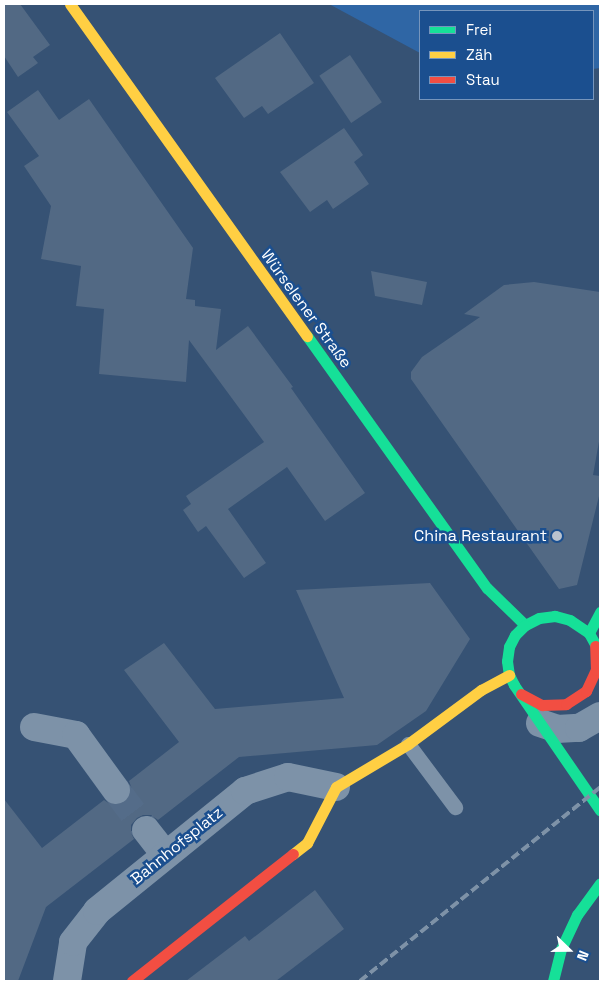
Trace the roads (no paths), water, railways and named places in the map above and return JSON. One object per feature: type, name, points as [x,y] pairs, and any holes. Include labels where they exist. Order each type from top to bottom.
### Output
[{"type":"main road","name":"Würselener Straße","points":[[70,4],[487,588],[525,625]]},
{"type":"main road","points":[[589,634],[600,612]]},
{"type":"main road","points":[[521,694],[542,705],[566,704],[586,691],[596,670],[598,650],[589,634],[570,620],[555,616],[539,618],[525,625],[515,635],[509,647],[507,661],[509,675],[521,694],[540,723],[600,810]]},
{"type":"main road","points":[[132,981],[306,843],[336,786],[408,744],[482,690],[509,675]]},
{"type":"main road","points":[[553,981],[565,940],[577,915],[600,883]]},
{"type":"street","points":[[540,723],[557,729],[579,728],[600,716]]},
{"type":"street","points":[[34,727],[76,735],[116,790]]},
{"type":"street","name":"Bahnhofsplatz","points":[[67,981],[73,942],[97,911],[245,791],[288,777],[336,786]]},
{"type":"street","points":[[146,830],[165,854]]},
{"type":"lane","points":[[408,744],[455,807]]},
{"type":"tunnel","points":[[116,790],[146,830]]},
{"type":"railway","points":[[360,981],[600,787]]},
{"type":"place","name":"China Restaurant","points":[[557,536]]}]
